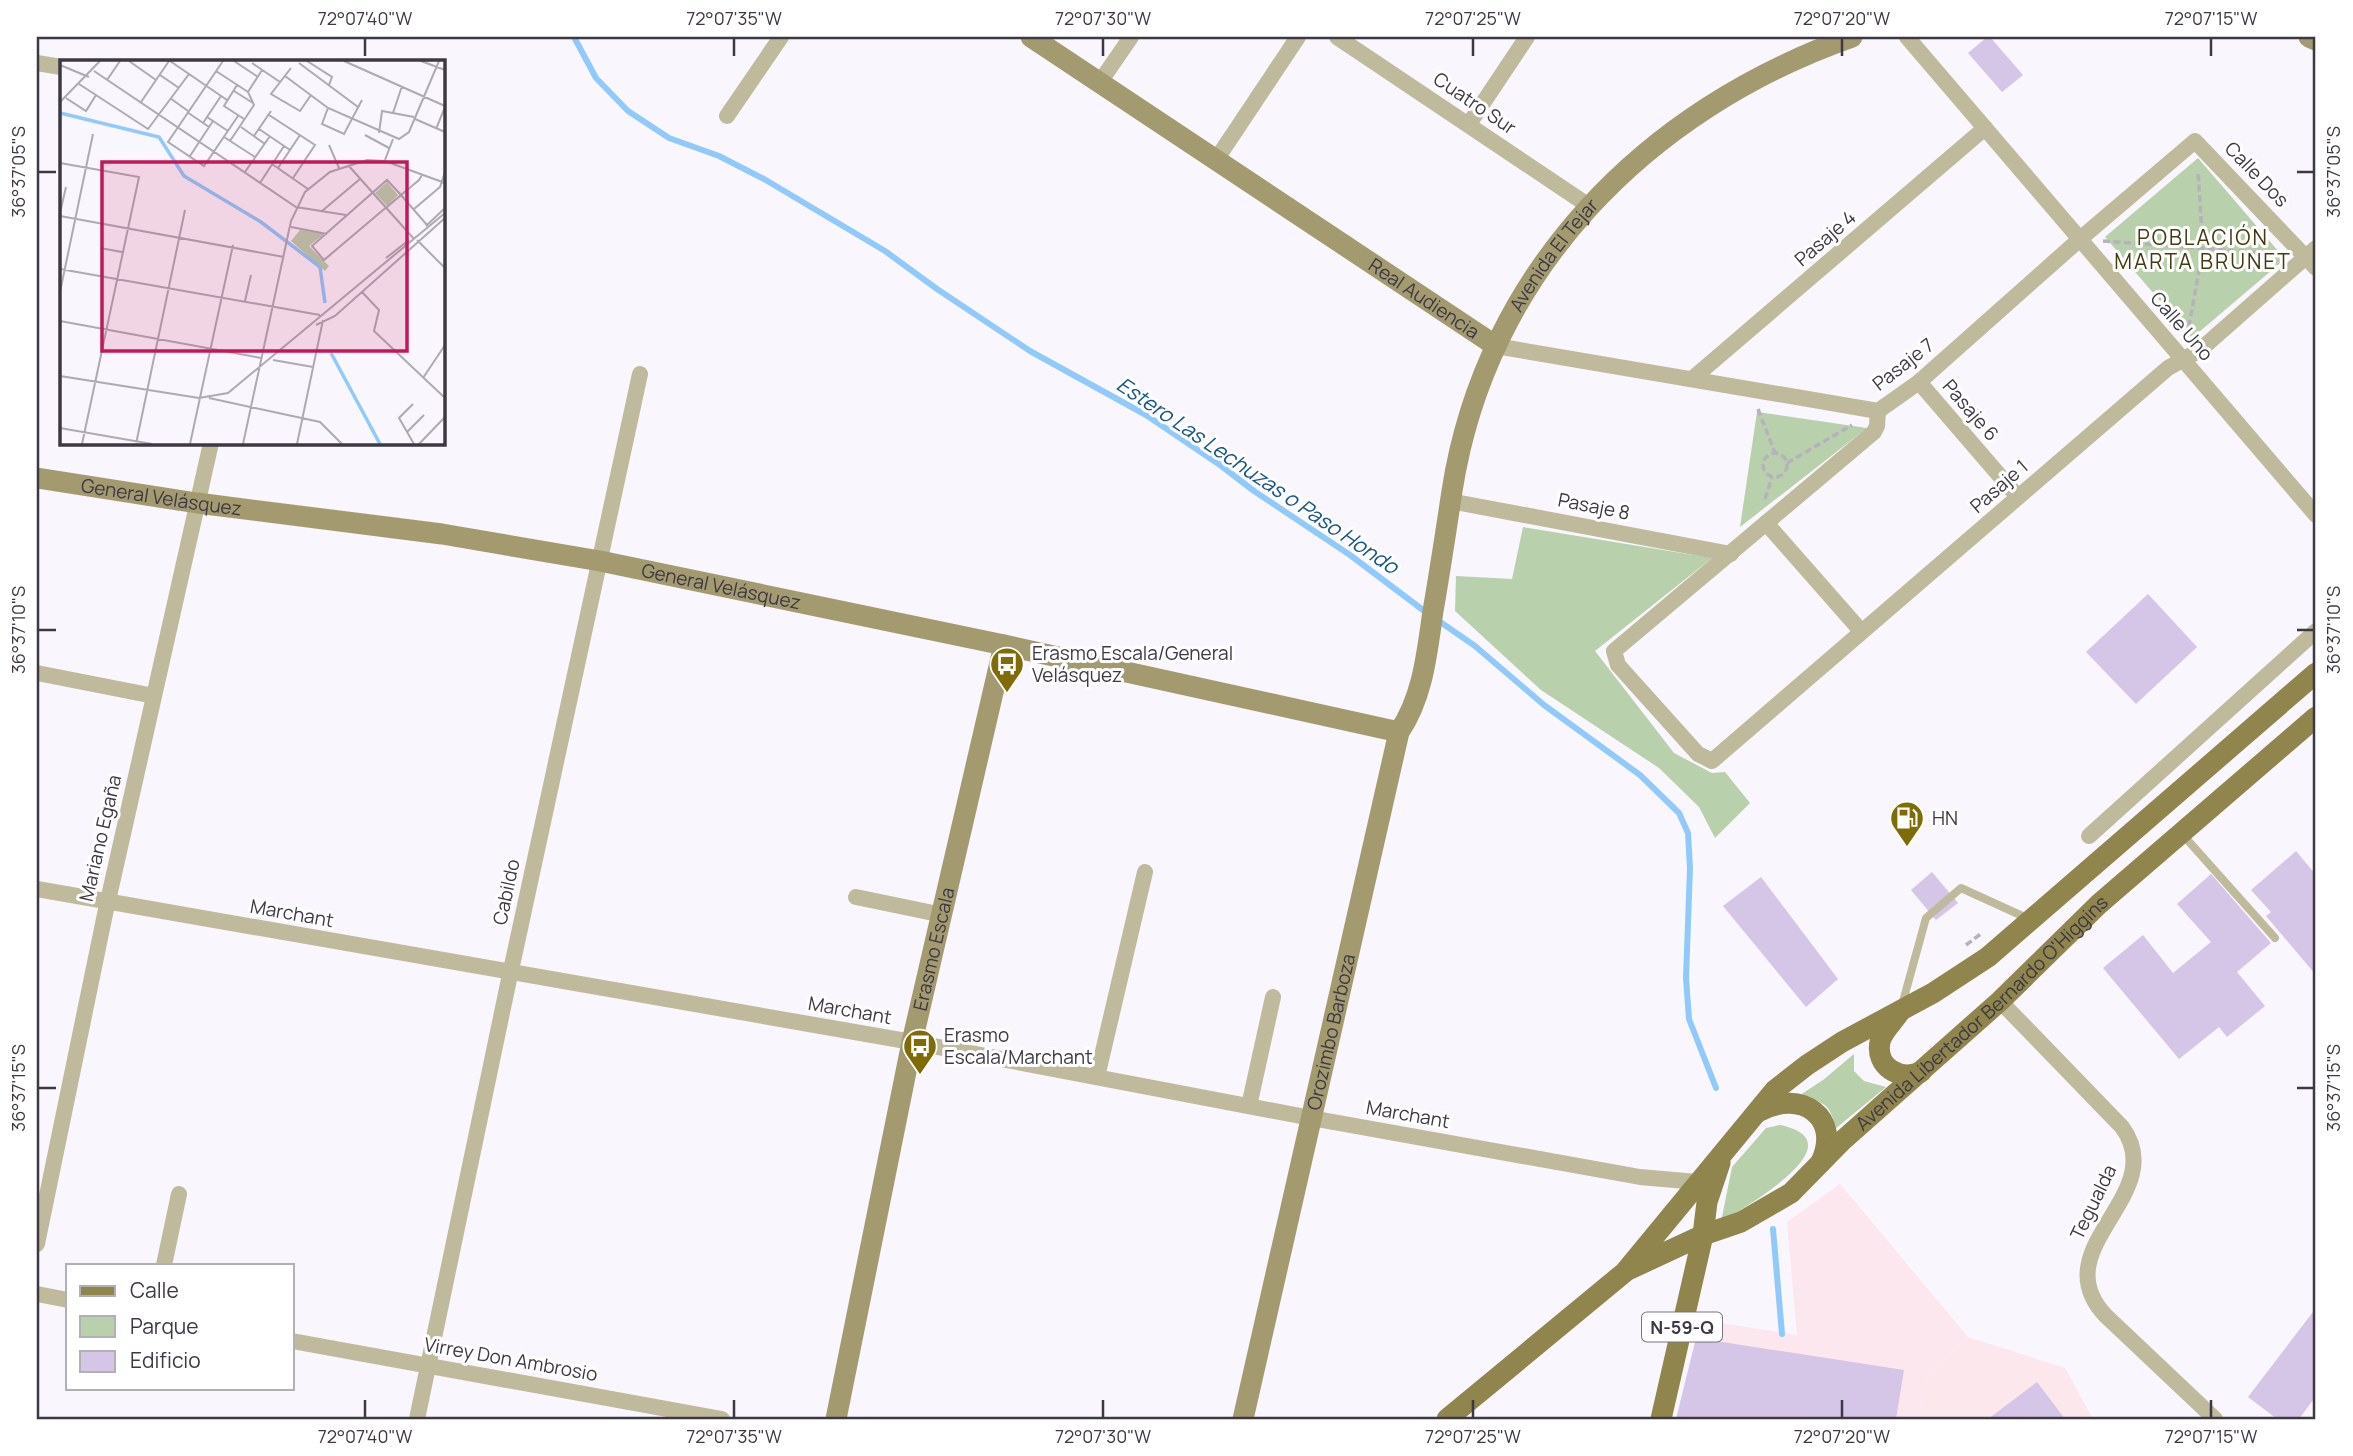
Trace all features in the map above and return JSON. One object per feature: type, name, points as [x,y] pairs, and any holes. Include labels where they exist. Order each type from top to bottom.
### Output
[{"type":"main road","name":"Avenida Libertador Bernardo O'Higgins","points":[[1447,1419],[1625,1272],[1775,1090],[1842,1042],[1965,973],[2031,920],[2316,673]]},
{"type":"main road","name":"Avenida Libertador Bernardo O'Higgins","points":[[1625,1272],[1703,1235],[1741,1222],[1791,1193],[1821,1162],[2000,1002],[2092,911],[2316,717]]},
{"type":"main road","points":[[1901,1011],[1882,1036],[1882,1060],[1886,1067],[1899,1075],[1921,1072]]},
{"type":"main road","points":[[1756,1113],[1779,1102],[1808,1108],[1821,1121],[1827,1137],[1827,1146],[1821,1162]]},
{"type":"main road","points":[[1703,1235],[1707,1202],[1713,1182],[1730,1146]]},
{"type":"main road","name":"N-59-Q","points":[[1661,1419],[1703,1235]]},
{"type":"street","points":[[727,116],[782,37]]},
{"type":"street","name":"Real Audiencia","points":[[1031,37],[1496,346],[1692,379],[1878,419]]},
{"type":"street","points":[[1100,82],[1131,37]]},
{"type":"street","points":[[1216,160],[1298,37]]},
{"type":"street","name":"Cuatro Sur","points":[[1337,37],[1358,42],[1469,124],[1589,206]]},
{"type":"street","points":[[1469,124],[1527,37]]},
{"type":"street","name":"Avenida El Tejar","points":[[1428,648],[1457,456],[1496,346],[1543,265],[1589,206],[1639,157],[1694,114],[1823,42],[1852,37]]},
{"type":"street","name":"Calle Uno","points":[[1907,37],[2316,515]]},
{"type":"street","points":[[2309,37],[2316,40]]},
{"type":"street","points":[[37,63],[60,66]]},
{"type":"street","name":"Pasaje 4","points":[[1692,379],[1985,128]]},
{"type":"street","name":"Pasaje 7","points":[[1712,761],[1698,754],[1618,665],[1614,651],[1731,554],[1919,382],[2195,141]]},
{"type":"street","name":"Calle Dos","points":[[2195,141],[2313,257]]},
{"type":"street","name":"Pasaje 1","points":[[1712,761],[2168,368],[2200,350],[2313,257]]},
{"type":"street","name":"Cabildo","points":[[417,1419],[510,972],[640,374]]},
{"type":"street","name":"Pasaje 6","points":[[1919,382],[2018,497]]},
{"type":"street","name":"Mariano Egaña","points":[[37,1244],[107,902],[211,444]]},
{"type":"street","name":"General Velásquez","points":[[37,478],[197,503],[442,534],[600,561],[1004,645],[1399,732]]},
{"type":"street","name":"Pasaje 8","points":[[1450,501],[1731,554]]},
{"type":"street","points":[[1766,523],[1861,631]]},
{"type":"street","points":[[2089,836],[2316,631]]},
{"type":"street","name":"Erasmo Escala","points":[[836,1419],[912,1042],[1004,645]]},
{"type":"street","name":"Orozimbo Barboza","points":[[1243,1419],[1399,732],[1419,693],[1428,648]]},
{"type":"street","points":[[37,673],[154,696]]},
{"type":"street","points":[[2116,813],[2128,834]]},
{"type":"street","points":[[1097,1077],[1146,872]]},
{"type":"street","name":"Marchant","points":[[37,889],[912,1042],[1640,1177],[1697,1182]]},
{"type":"street","points":[[856,897],[943,915]]},
{"type":"street","points":[[1249,1106],[1273,997]]},
{"type":"street","name":"Tegualda","points":[[2000,1002],[2122,1127],[2131,1143],[2135,1163],[2130,1183],[2090,1256],[2087,1278],[2092,1299],[2106,1316],[2215,1419]]},
{"type":"street","points":[[164,1264],[179,1194]]},
{"type":"street","points":[[37,1294],[66,1300]]},
{"type":"street","name":"Virrey Don Ambrosio","points":[[294,1341],[722,1419]]},
{"type":"lane","points":[[2181,833],[2275,938]]},
{"type":"lane","points":[[1901,1011],[1926,918],[1961,888],[2031,920]]},
{"type":"path","points":[[2183,359],[2203,249],[2195,141]]},
{"type":"path","points":[[2080,239],[2313,257]]},
{"type":"path","points":[[1757,407],[1775,453]]},
{"type":"path","points":[[1787,463],[1783,456],[1775,453],[1767,456],[1763,462],[1763,470],[1776,478],[1783,474],[1787,463],[1856,422],[1878,419]]},
{"type":"shaded area","points":[[1840,1184],[1968,1337],[1927,1377],[1919,1419],[1678,1419],[1701,1320],[1797,1335],[1787,1222]]},
{"type":"shaded area","points":[[1968,1337],[2065,1368],[2093,1419],[1919,1419],[1927,1377]]},
{"type":"green space","points":[[2198,158],[2285,259],[2192,338],[2105,237]]},
{"type":"green space","points":[[1757,412],[1867,428],[1740,527]]},
{"type":"green space","points":[[1523,527],[1712,558],[1595,651],[1674,753],[1712,773],[1725,772],[1750,803],[1715,838],[1699,807],[1659,768],[1541,690],[1455,611],[1456,576],[1512,579]]},
{"type":"green space","points":[[1854,1054],[1854,1071],[1864,1081],[1886,1087],[1835,1129],[1831,1114],[1824,1105],[1797,1097]]},
{"type":"green space","points":[[1780,1125],[1802,1133],[1808,1145],[1803,1159],[1771,1190],[1721,1222],[1732,1167],[1766,1128]]},
{"type":"building","points":[[1990,37],[2023,75],[2002,92],[1968,53]]},
{"type":"building","points":[[2148,594],[2197,647],[2136,704],[2086,652]]},
{"type":"building","points":[[2296,851],[2316,875],[2316,975],[2266,916],[2271,912],[2251,890]]},
{"type":"building","points":[[1932,872],[1958,903],[1936,920],[1911,890]]},
{"type":"building","points":[[2211,874],[2271,943],[2237,972],[2265,1006],[2227,1037],[2219,1027],[2179,1059],[2103,968],[2143,935],[2173,973],[2211,942],[2177,904]]},
{"type":"building","points":[[1761,877],[1838,979],[1806,1007],[1723,906]]},
{"type":"building","points":[[2316,1308],[2316,1396],[2299,1419],[2277,1419],[2248,1397]]},
{"type":"building","points":[[1696,1338],[1904,1370],[1896,1419],[1676,1419]]},
{"type":"building","points":[[2037,1382],[2065,1419],[1988,1419]]},
{"type":"waterway","name":"Estero Las Lechuzas o Paso Hondo","points":[[574,37],[596,78],[628,111],[669,138],[719,156],[764,179],[885,251],[1030,351],[1146,415],[1350,555],[1427,613]]},
{"type":"waterway","name":"Estero Las Lechuzas o Paso Hondo","points":[[1436,619],[1475,646],[1544,705],[1640,775],[1679,813],[1688,833],[1690,868],[1686,978],[1689,1019],[1716,1088]]},
{"type":"waterway","name":"Estero Las Lechuzas o Paso Hondo","points":[[1773,1229],[1782,1334]]},
{"type":"place","name":"Erasmo Escala/General Velásquez","points":[[1007,694]]},
{"type":"place","name":"HN","points":[[1907,848]]},
{"type":"place","name":"Erasmo Escala/Marchant","points":[[920,1076]]},
{"type":"district","name":"POBLACIÓN MARTA BRUNET","points":[[2203,249]]}]
